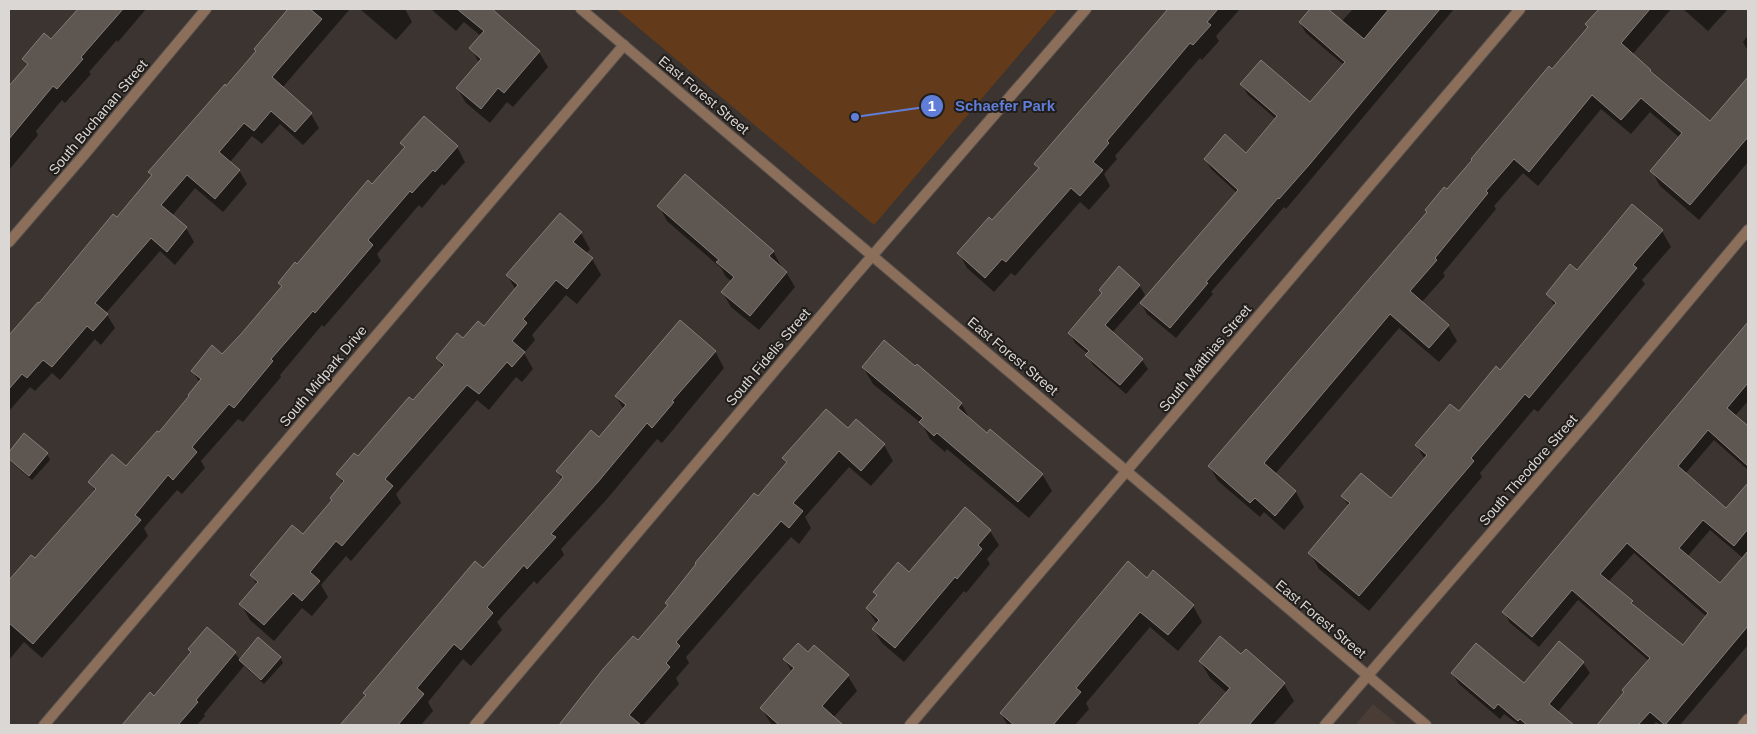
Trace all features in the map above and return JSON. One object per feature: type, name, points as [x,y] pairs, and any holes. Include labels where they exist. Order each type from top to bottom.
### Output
[{"type":"street","name":"South Buchanan Street","points":[[9,242],[206,9]]},
{"type":"street","name":"East Forest Street","points":[[581,9],[1426,725]]},
{"type":"street","name":"South Fidelis Street","points":[[474,725],[873,255],[1086,9]]},
{"type":"street","name":"South Matthias Street","points":[[910,725],[1520,9]]},
{"type":"street","name":"South Midpark Drive","points":[[44,725],[624,45]]},
{"type":"street","name":"South Theodore Street","points":[[1325,725],[1593,415],[1748,230]]},
{"type":"street","points":[[1742,725],[1748,718]]},
{"type":"shaded area","points":[[616,9],[1058,9],[874,225]]},
{"type":"shaded area","points":[[1373,704],[1398,725],[1355,725]]},
{"type":"building","points":[[78,9],[123,9],[81,57],[83,59],[57,89],[53,86],[9,139],[9,86],[28,64],[22,59],[44,33],[51,39]]},
{"type":"building","points":[[288,9],[310,9],[322,19],[272,77],[312,113],[295,132],[271,111],[254,131],[244,123],[219,152],[240,170],[215,199],[187,175],[161,205],[187,227],[167,252],[151,238],[95,303],[108,314],[93,331],[87,326],[52,367],[43,360],[27,378],[22,374],[9,389],[9,335],[39,303],[113,214],[117,217],[152,175],[148,172],[225,84],[226,86]]},
{"type":"building","points":[[457,9],[492,9],[540,51],[504,93],[498,88],[481,109],[456,88],[481,59],[469,48],[484,31]]},
{"type":"building","points":[[1168,9],[1218,9],[1207,22],[1211,25],[1193,45],[1190,43],[1107,141],[1109,143],[1093,162],[1103,170],[1080,196],[1071,188],[1006,262],[1002,259],[985,278],[957,253],[989,217],[992,220],[1039,168],[1034,164]]},
{"type":"building","points":[[1310,9],[1328,9],[1364,39],[1389,9],[1440,9],[1309,165],[1206,282],[1208,283],[1170,328],[1140,303],[1238,190],[1204,159],[1225,134],[1246,153],[1277,116],[1240,84],[1261,60],[1310,102],[1345,62],[1299,22]]},
{"type":"building","points":[[1599,9],[1650,9],[1621,43],[1650,71],[1710,121],[1748,77],[1748,137],[1690,205],[1650,171],[1682,133],[1641,98],[1621,120],[1592,95],[1529,172],[1514,159],[1486,191],[1488,193],[1435,258],[1437,260],[1410,291],[1449,325],[1429,348],[1390,314],[1264,463],[1296,491],[1275,516],[1255,498],[1250,503],[1208,466],[1427,212],[1425,210],[1444,187],[1447,189],[1549,66],[1552,69],[1588,27],[1585,24]]},
{"type":"building","points":[[424,116],[458,146],[435,172],[433,170],[412,193],[410,191],[368,240],[373,245],[315,313],[313,311],[271,359],[273,361],[234,408],[229,404],[192,447],[197,452],[173,480],[168,475],[135,515],[141,520],[33,644],[9,623],[9,580],[31,555],[35,558],[96,489],[88,482],[112,454],[126,466],[157,431],[159,432],[201,379],[191,371],[212,345],[222,354],[241,334],[282,286],[278,283],[295,262],[297,264],[368,180],[372,184],[405,147],[400,143]]},
{"type":"building","points":[[685,174],[774,251],[769,256],[787,272],[750,316],[721,292],[734,277],[716,262],[719,260],[657,206]]},
{"type":"building","points":[[1632,204],[1663,230],[1633,265],[1637,268],[1529,398],[1525,394],[1471,458],[1474,461],[1359,596],[1308,553],[1350,503],[1341,496],[1361,473],[1391,498],[1427,455],[1415,445],[1450,404],[1459,411],[1496,366],[1500,370],[1556,303],[1546,294],[1570,264],[1577,270]]},
{"type":"building","points":[[560,213],[582,232],[573,242],[593,258],[567,289],[556,280],[523,319],[527,323],[512,341],[525,352],[512,367],[507,362],[479,394],[467,385],[385,479],[393,486],[342,546],[336,541],[310,572],[320,581],[302,601],[293,593],[264,625],[239,604],[258,582],[250,575],[292,525],[303,534],[332,500],[330,498],[344,481],[336,474],[354,453],[358,456],[409,397],[413,400],[444,365],[436,358],[457,333],[463,338],[478,321],[484,326],[518,285],[506,275]]},
{"type":"building","points":[[1119,266],[1140,285],[1105,325],[1143,359],[1120,385],[1085,355],[1089,351],[1068,333],[1102,293],[1099,290]]},
{"type":"building","points":[[680,320],[716,351],[672,401],[674,402],[652,428],[647,423],[598,482],[551,534],[556,537],[527,569],[524,565],[487,607],[493,613],[461,650],[454,644],[417,688],[424,694],[398,725],[340,725],[366,695],[363,693],[475,561],[483,568],[557,485],[563,477],[556,471],[591,430],[599,437],[626,405],[615,396]]},
{"type":"building","points":[[1748,322],[1748,383],[1727,408],[1748,426],[1748,466],[1708,430],[1678,466],[1726,508],[1748,483],[1748,529],[1734,546],[1703,520],[1679,548],[1720,583],[1748,551],[1748,626],[1665,725],[1650,712],[1638,725],[1597,725],[1624,692],[1622,690],[1650,658],[1572,590],[1532,637],[1502,612]],"holes":[[[1627,543],[1708,613],[1683,645],[1631,603],[1633,601],[1600,574]]]},
{"type":"building","points":[[884,340],[915,366],[917,364],[962,403],[958,408],[987,433],[990,429],[1043,474],[1018,502],[937,433],[934,436],[919,422],[923,418],[862,367]]},
{"type":"building","points":[[826,409],[848,428],[856,419],[885,444],[861,471],[839,451],[793,503],[803,511],[789,528],[781,521],[676,642],[680,646],[666,663],[670,667],[629,715],[641,725],[559,725],[603,669],[633,636],[638,640],[668,605],[665,603],[695,563],[754,493],[758,496],[787,462],[782,458]]},
{"type":"building","points":[[24,433],[48,453],[29,476],[9,459],[9,452]]},
{"type":"building","points":[[965,507],[991,530],[978,545],[982,549],[957,579],[955,577],[895,648],[872,629],[879,620],[866,608],[877,595],[873,592],[898,562],[909,572]]},
{"type":"building","points":[[1128,561],[1147,578],[1153,570],[1194,605],[1168,635],[1140,612],[1076,688],[1081,692],[1053,725],[1014,725],[1000,713]]},
{"type":"building","points":[[207,627],[236,652],[196,700],[198,702],[178,725],[122,725],[150,692],[154,696],[191,652],[188,649]]},
{"type":"building","points":[[1220,636],[1241,654],[1246,649],[1285,683],[1249,725],[1198,725],[1230,688],[1199,661]]},
{"type":"building","points":[[258,637],[281,657],[261,680],[239,660]]},
{"type":"building","points":[[1559,641],[1584,662],[1549,704],[1574,725],[1527,725],[1520,719],[1518,721],[1498,704],[1494,709],[1451,673],[1476,643],[1524,683]]},
{"type":"building","points":[[798,643],[808,652],[814,645],[849,675],[822,706],[843,725],[779,725],[760,708],[794,668],[783,659]]},
{"type":"place","name":"Schaefer Park","points":[[855,117]]}]
